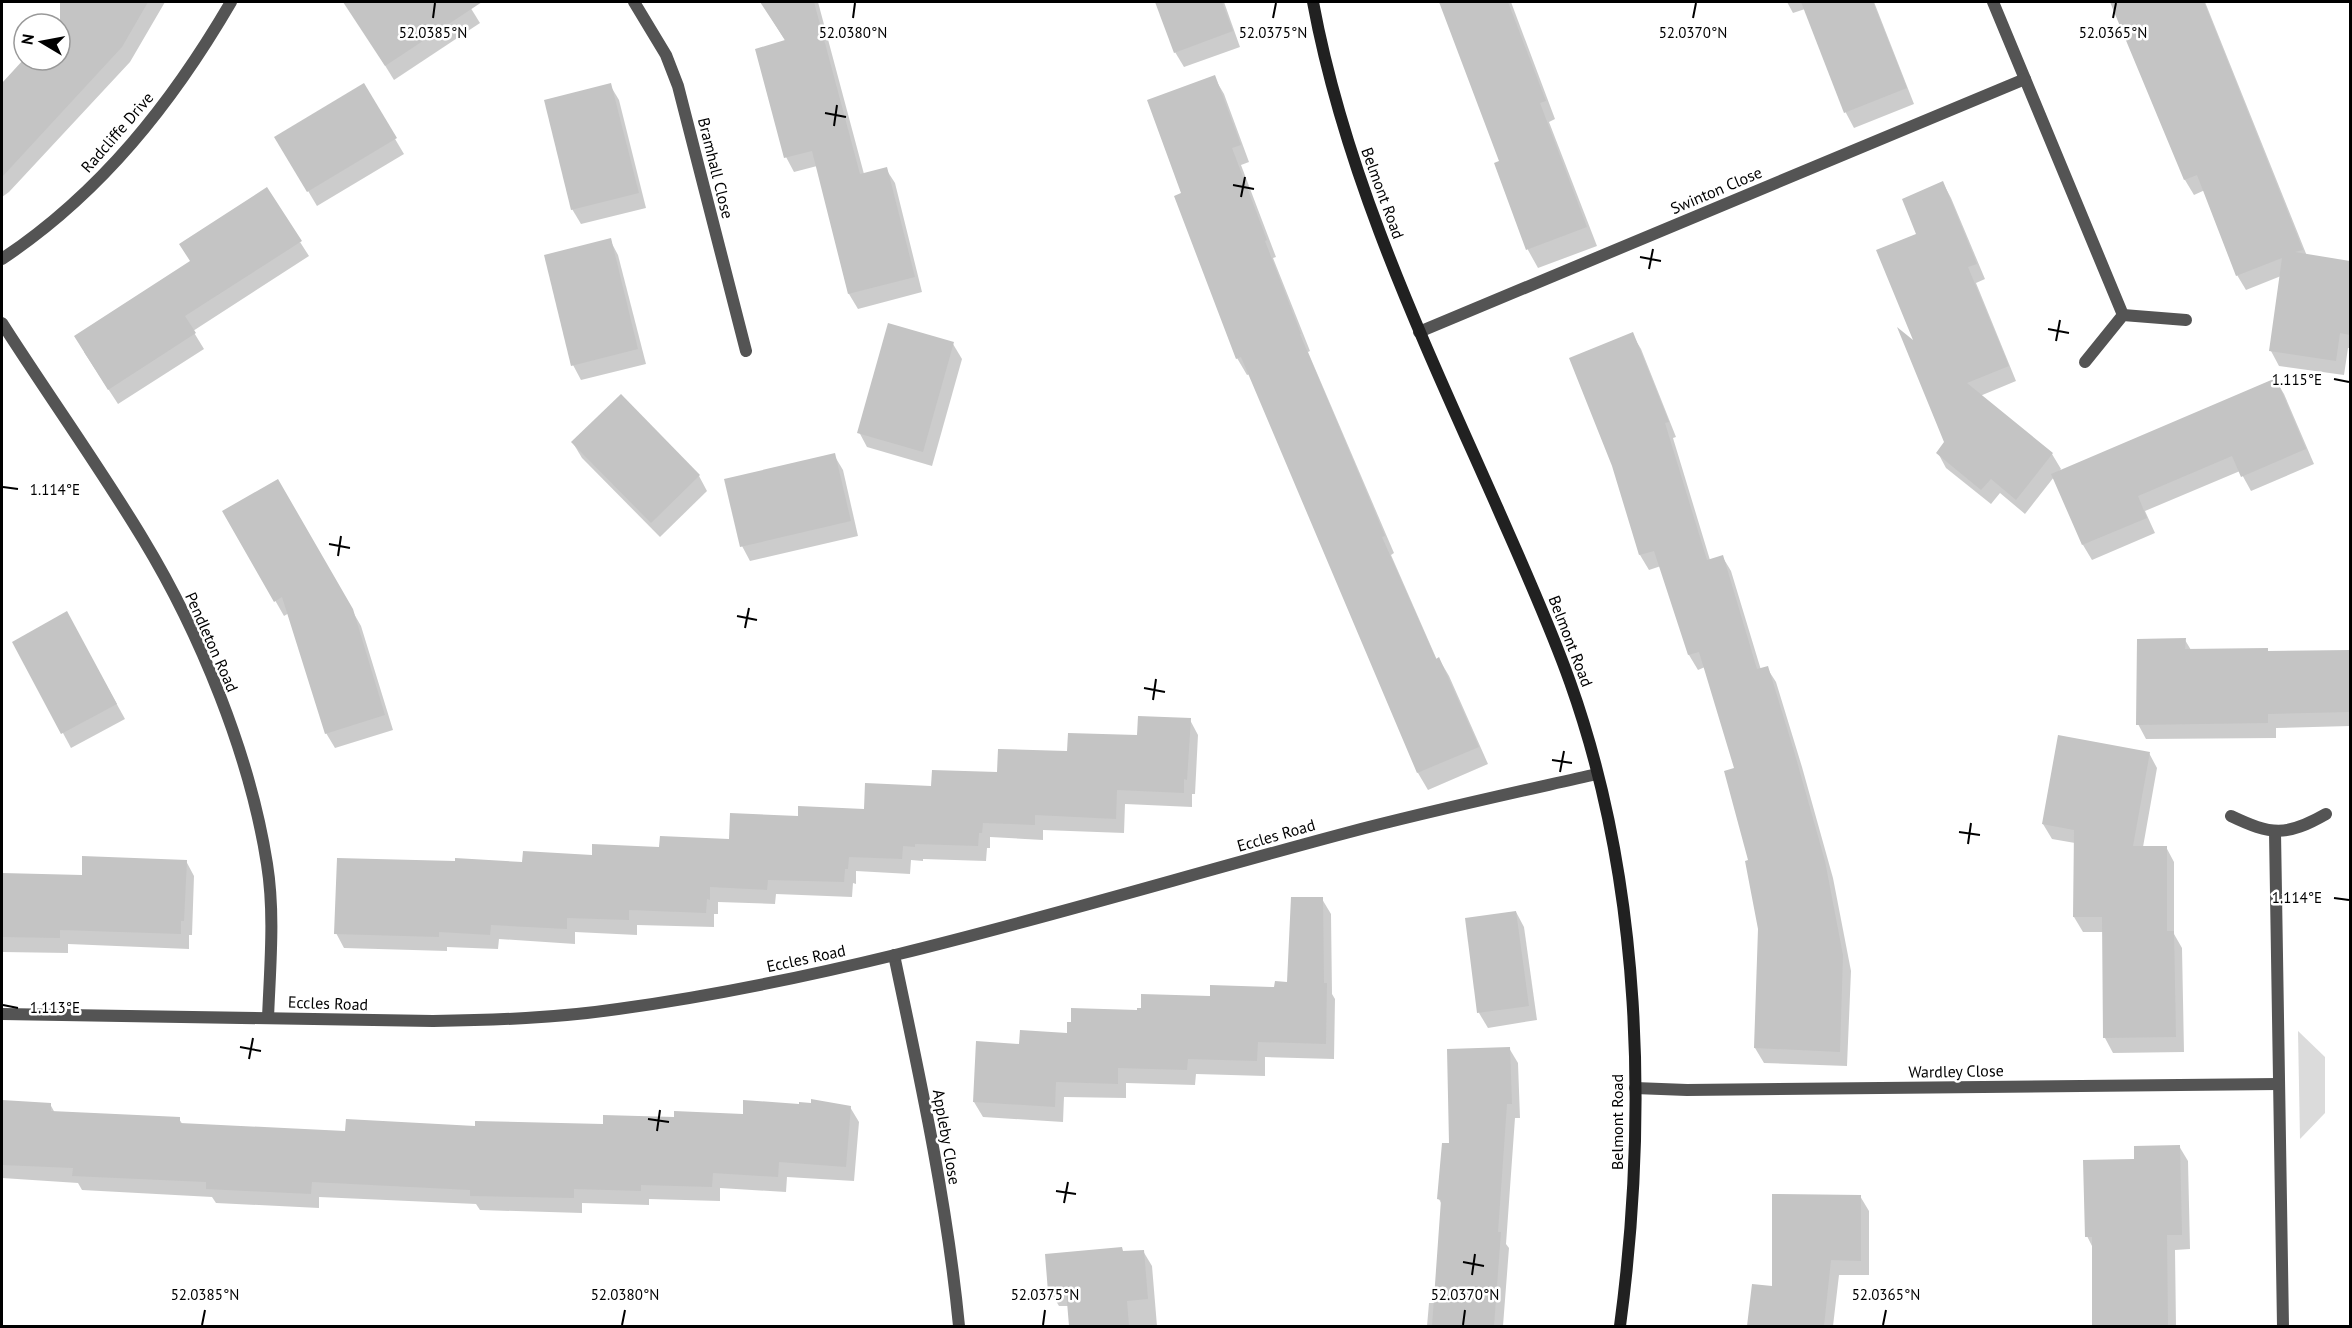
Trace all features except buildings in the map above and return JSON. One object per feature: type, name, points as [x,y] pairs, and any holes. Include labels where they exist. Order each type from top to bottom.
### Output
[{"type":"street","name":"Radcliffe Drive","points":[[2,259],[75,202],[151,122],[200,54],[231,2]]},
{"type":"street","name":"Bramhall Close","points":[[634,2],[666,55],[678,86],[746,351]]},
{"type":"street","name":"Belmont Road","points":[[1313,2],[1330,80],[1349,149],[1367,202],[1419,332],[1522,564],[1570,682],[1597,774],[1615,853],[1629,957],[1634,1022],[1632,1220],[1620,1326]]},
{"type":"street","points":[[1993,2],[2123,315]]},
{"type":"street","name":"Swinton Close","points":[[1419,332],[2025,79]]},
{"type":"street","points":[[2123,315],[2186,320]]},
{"type":"street","points":[[2085,362],[2123,315]]},
{"type":"street","name":"Pendleton Road","points":[[2,323],[153,558],[190,628],[237,741],[255,799],[267,865],[272,921],[268,1018]]},
{"type":"street","name":"Eccles Road","points":[[2,1014],[370,1022],[433,1021],[564,1015],[694,997],[779,982],[894,955],[1129,894],[1347,832],[1597,774]]},
{"type":"street","points":[[2231,816],[2275,832],[2296,828],[2326,814]]},
{"type":"street","points":[[2275,832],[2283,1326]]},
{"type":"street","name":"Appleby Close","points":[[894,955],[916,1057],[938,1182],[959,1326]]},
{"type":"street","name":"Wardley Close","points":[[1635,1088],[1687,1090],[2278,1084]]},
{"type":"shaded area","points":[[2298,1031],[2325,1057],[2325,1113],[2300,1139]]}]
